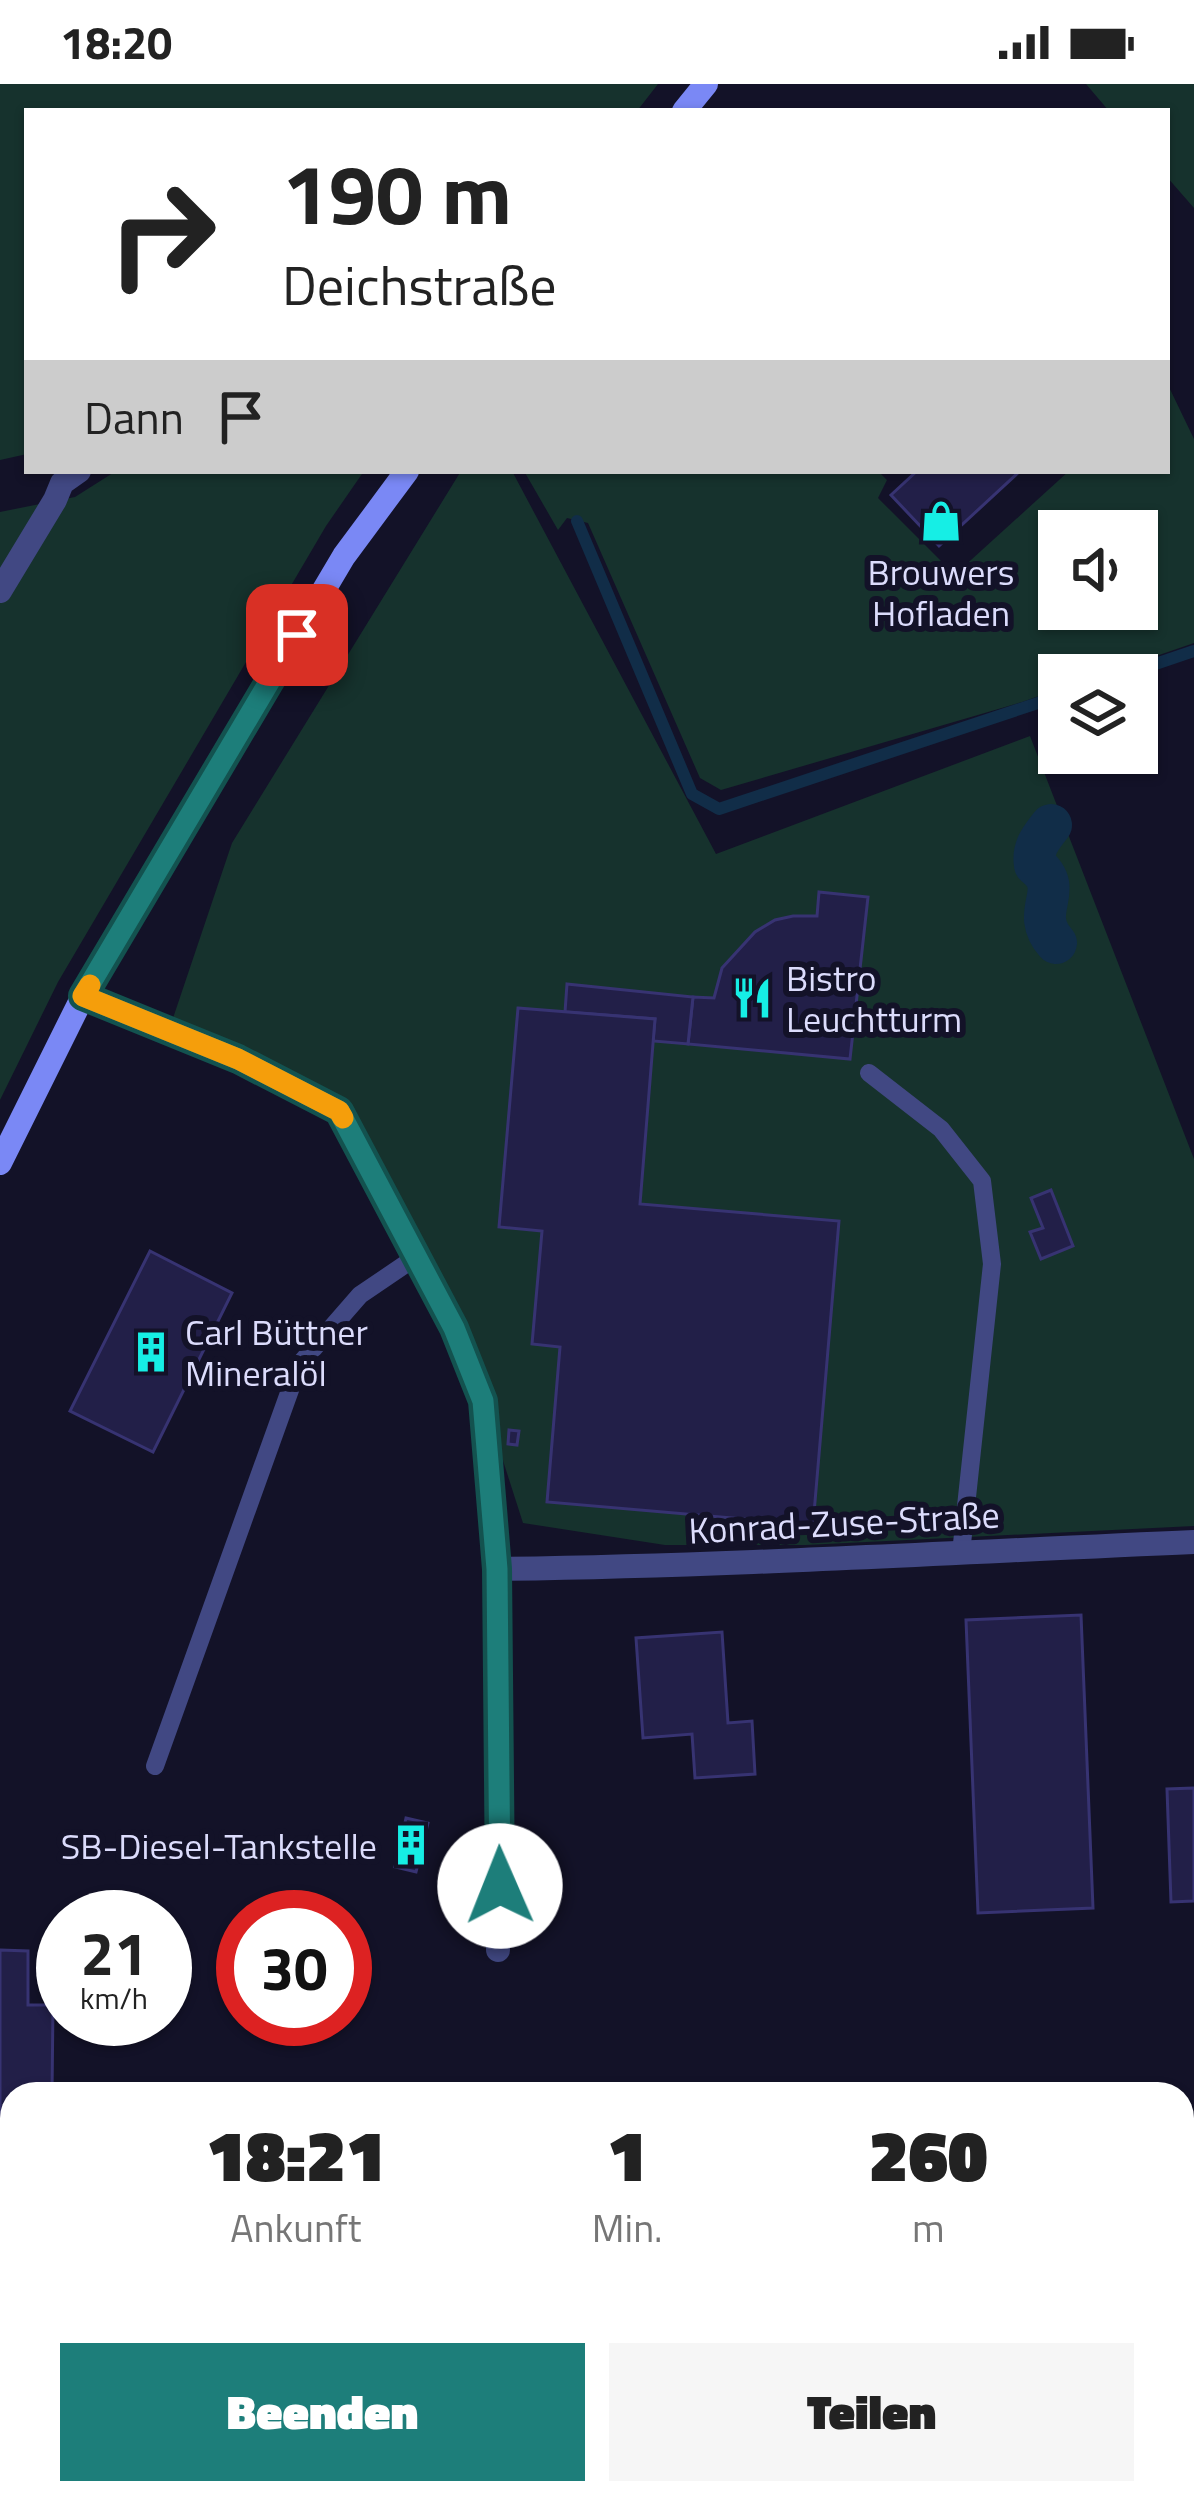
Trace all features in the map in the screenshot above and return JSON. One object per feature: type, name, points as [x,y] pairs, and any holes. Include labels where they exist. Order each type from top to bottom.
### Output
[{"type":"main road","points":[[686,108],[706,84]]},
{"type":"main road","points":[[0,1163],[83,996],[344,556],[404,474]]},
{"type":"street","points":[[0,591],[62,483],[75,474]]},
{"type":"street","points":[[83,996],[238,1059],[339,1111],[454,1328],[483,1401],[497,1569],[498,1950]]},
{"type":"street","name":"Konrad-Zuse-Straße","points":[[497,1569],[1194,1543]]},
{"type":"lane","points":[[869,1073],[941,1130],[982,1181],[992,1264],[961,1553]]},
{"type":"lane","points":[[155,1766],[299,1365],[360,1295],[416,1257]]},
{"type":"green space","points":[[0,84],[658,84],[639,108],[24,108],[24,455],[0,460]]},
{"type":"green space","points":[[1086,84],[1194,84],[1194,208],[1170,180],[1170,108],[1106,108]]},
{"type":"green space","points":[[1170,389],[1194,439],[1194,643],[1158,655],[1038,654],[1038,696],[721,790],[700,778],[588,523],[567,518],[558,530],[526,474],[881,474],[887,480],[878,498],[952,572],[960,570],[1066,474],[1170,474]]},
{"type":"green space","points":[[111,474],[362,474],[326,526],[58,982],[0,1100],[0,512],[75,497]]},
{"type":"green space","points":[[459,474],[514,474],[716,854],[1030,736],[1038,774],[1045,774],[1194,1159],[1194,1526],[806,1545],[665,1545],[523,1523],[467,1348],[348,1111],[170,1027],[232,843]]},
{"type":"building","name":"Brouwers Hofladen","points":[[914,474],[1017,474],[939,546],[891,495]]},
{"type":"building","points":[[819,892],[868,897],[850,1059],[688,1044],[693,997],[714,998],[722,968],[755,932],[775,920],[817,916]]},
{"type":"building","points":[[567,984],[693,997],[688,1044],[653,1041],[655,1019],[565,1012]]},
{"type":"building","points":[[518,1008],[655,1019],[640,1204],[839,1221],[813,1525],[547,1502],[560,1347],[532,1344],[542,1231],[499,1227]]},
{"type":"building","points":[[1051,1190],[1073,1246],[1041,1259],[1030,1232],[1043,1228],[1031,1198]]},
{"type":"building","name":"Carl Büttner Mineralöl","points":[[150,1251],[232,1293],[153,1452],[70,1411]]},
{"type":"building","points":[[509,1430],[519,1431],[517,1445],[508,1444]]},
{"type":"building","points":[[1081,1615],[1093,1908],[978,1913],[966,1620]]},
{"type":"building","points":[[722,1632],[728,1723],[752,1721],[755,1774],[695,1778],[692,1734],[643,1738],[636,1638]]},
{"type":"building","points":[[1194,1788],[1194,1901],[1171,1902],[1167,1789]]},
{"type":"building","name":"SB-Diesel-Tankstelle","points":[[406,1818],[428,1823],[416,1872],[395,1867]]},
{"type":"building","points":[[0,1950],[28,1951],[28,2005],[36,2005],[36,2046],[53,2046],[52,2082],[0,2082]]},
{"type":"waterway","points":[[577,521],[692,794],[719,809],[1038,703]]},
{"type":"waterway","points":[[1158,663],[1194,651]]},
{"type":"waterway","points":[[1051,825],[1034,859],[1048,884],[1045,921],[1056,943]]},
{"type":"slow traffic","points":[[90,985],[83,996],[238,1059],[339,1111],[343,1118]]},
{"type":"place","name":"Brouwers Hofladen","points":[[941,521]]},
{"type":"place","name":"Bistro Leuchtturm","points":[[752,998]]},
{"type":"place","name":"Carl Büttner Mineralöl","points":[[151,1352]]},
{"type":"place","name":"SB-Diesel-Tankstelle","points":[[411,1845]]},
{"type":"route","points":[[297,635],[83,996],[238,1059],[339,1111],[454,1328],[483,1401],[497,1569],[500,1886]]}]
